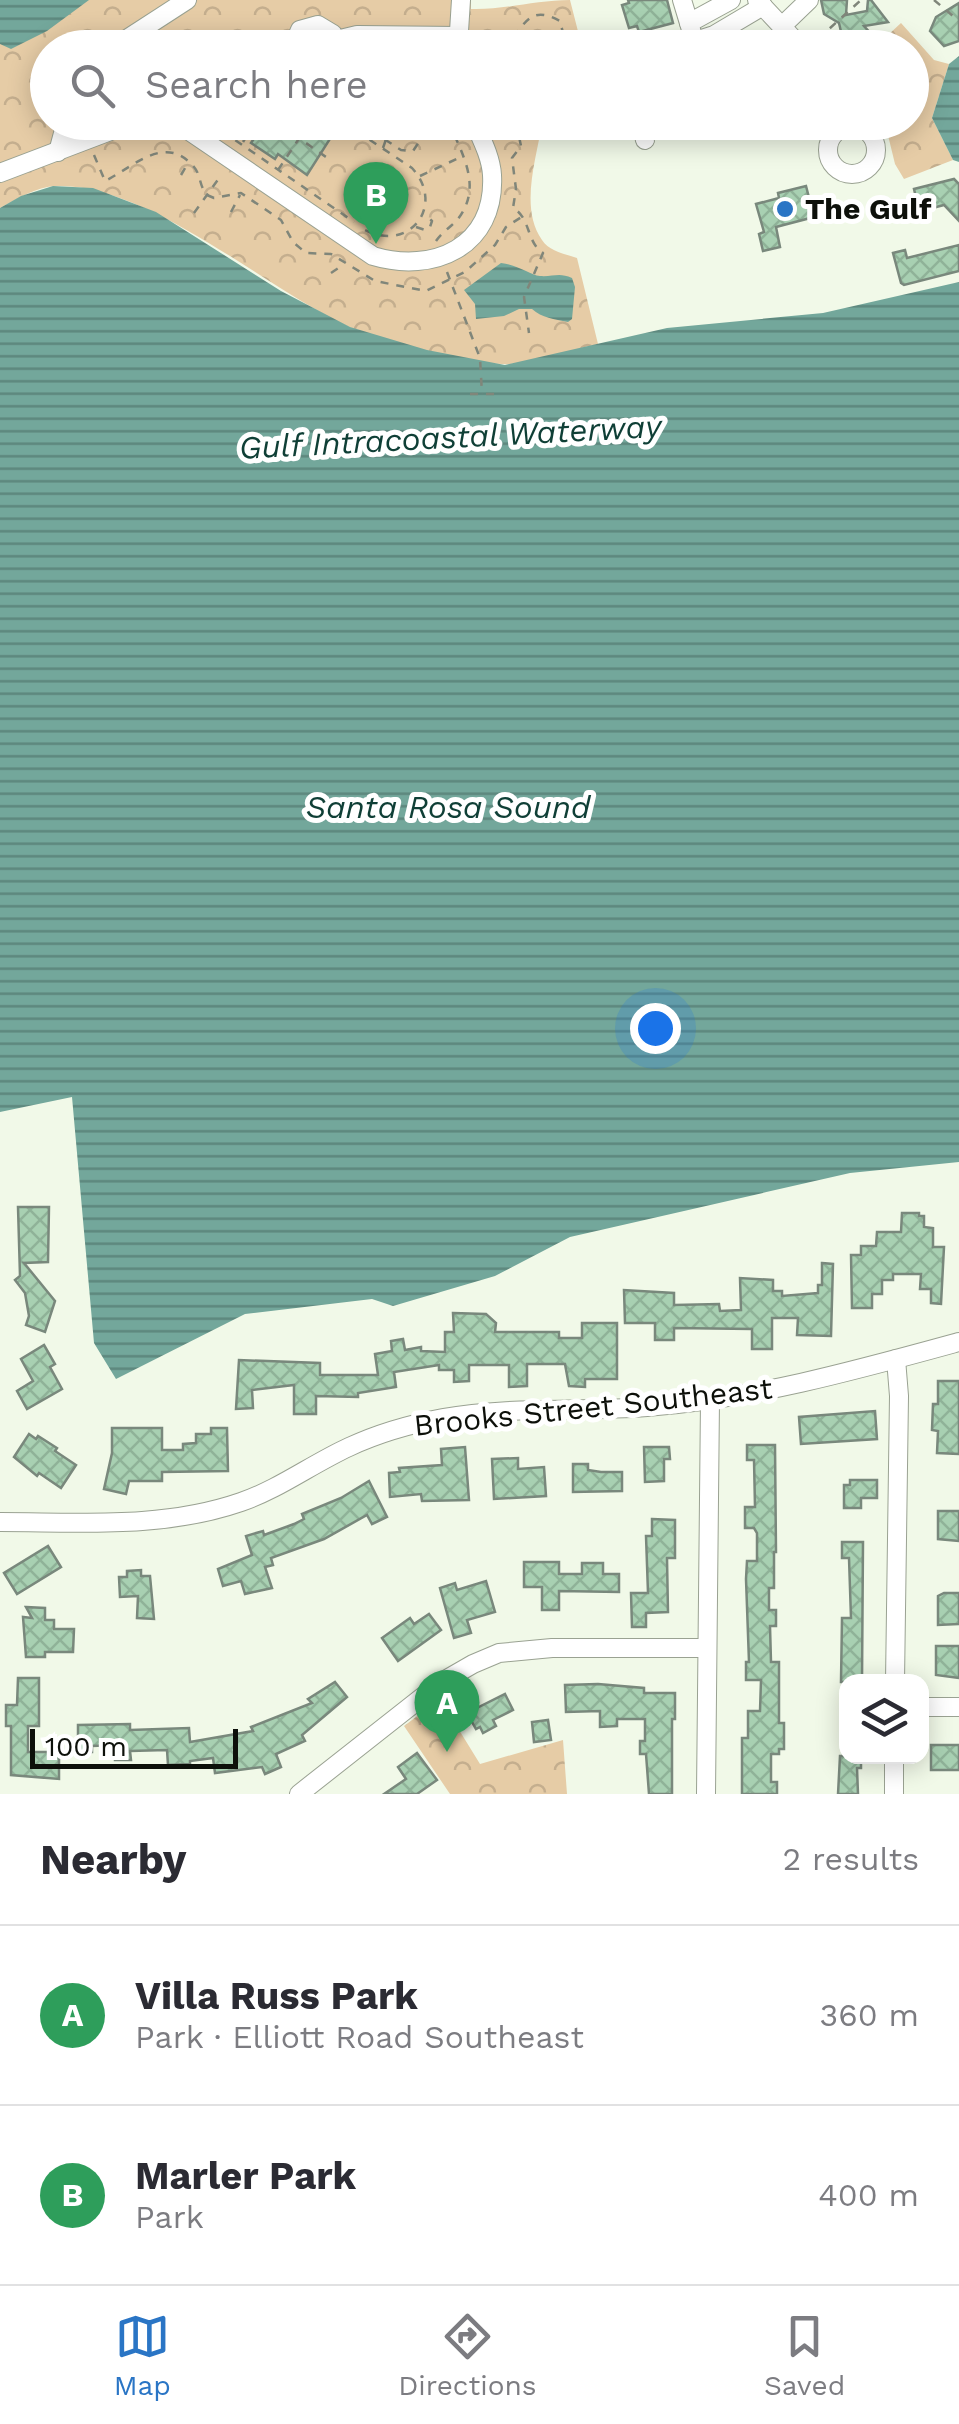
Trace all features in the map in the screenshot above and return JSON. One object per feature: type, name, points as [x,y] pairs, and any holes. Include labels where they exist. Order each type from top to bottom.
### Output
[{"type":"street","points":[[140,30],[186,0]]},
{"type":"street","points":[[461,0],[462,30]]},
{"type":"street","points":[[682,0],[691,30]]},
{"type":"street","points":[[694,30],[731,0]]},
{"type":"street","points":[[782,26],[808,0]]},
{"type":"street","points":[[705,30],[732,26],[760,3],[786,30]]},
{"type":"street","points":[[58,152],[61,140]]},
{"type":"street","points":[[0,173],[88,140]]},
{"type":"street","points":[[202,140],[373,256],[398,264],[454,253],[475,235],[485,215],[492,172],[480,140]]},
{"type":"street","name":"Brooks Street Southeast","points":[[0,1522],[98,1524],[199,1514],[268,1492],[348,1447],[384,1433],[445,1418],[710,1400],[772,1389],[959,1342]]},
{"type":"street","points":[[895,1674],[899,1396],[896,1359]]},
{"type":"street","points":[[706,1794],[710,1400]]},
{"type":"street","points":[[299,1794],[440,1683],[499,1653],[552,1648],[708,1648]]},
{"type":"street","points":[[929,1706],[959,1707]]},
{"type":"street","points":[[894,1764],[894,1794]]},
{"type":"path","points":[[826,30],[862,0]]},
{"type":"path","points":[[934,0],[959,21]]},
{"type":"path","points":[[518,30],[531,16],[544,14],[560,21],[562,30]]},
{"type":"path","points":[[235,140],[374,235],[393,237],[416,225],[423,214],[426,193],[420,176],[371,140]]},
{"type":"path","points":[[278,170],[299,140]]},
{"type":"path","points":[[303,140],[326,157]]},
{"type":"path","points":[[383,148],[386,141],[401,150],[413,151],[420,140]]},
{"type":"path","points":[[520,140],[521,146],[512,158],[516,189],[512,208],[521,213],[542,256],[524,296],[530,333]]},
{"type":"path","points":[[420,176],[464,156]]},
{"type":"path","points":[[180,175],[188,162]]},
{"type":"path","points":[[231,212],[241,193]]},
{"type":"path","points":[[416,225],[424,230],[430,227],[432,221],[423,214]]},
{"type":"path","points":[[430,227],[440,235]]},
{"type":"path","points":[[290,252],[296,245]]},
{"type":"path","points":[[331,273],[344,264]]},
{"type":"path","points":[[476,346],[482,394]]},
{"type":"path","points":[[470,394],[495,394]]},
{"type":"green space","points":[[0,0],[471,0],[471,9],[570,0],[578,30],[30,30],[30,140],[539,140],[531,198],[535,227],[545,244],[577,258],[598,344],[512,364],[444,356],[347,326],[165,218],[91,189],[49,187],[0,208]]},
{"type":"green space","points":[[929,54],[949,64],[932,118],[953,160],[904,179],[895,164],[889,140],[929,140]]},
{"type":"green space","points":[[440,1699],[480,1764],[563,1740],[567,1794],[450,1794],[404,1726]]},
{"type":"water","points":[[0,0],[89,0],[48,30],[30,30],[30,40],[11,49],[0,44]]},
{"type":"water","points":[[959,56],[959,162],[953,160],[932,118],[949,64]]},
{"type":"water","name":"Santa Rosa Sound","points":[[53,186],[93,188],[156,212],[281,291],[350,327],[427,350],[505,365],[667,328],[823,313],[959,282],[959,1162],[850,1173],[570,1237],[495,1276],[393,1306],[372,1299],[245,1314],[116,1379],[94,1343],[72,1097],[0,1112],[0,208],[21,196]]},
{"type":"water","points":[[501,263],[536,275],[572,278],[572,319],[568,322],[532,309],[519,309],[504,316],[476,319],[475,304],[464,290]]},
{"type":"building","points":[[628,0],[667,0],[673,23],[647,30],[629,28],[622,5]]},
{"type":"building","points":[[821,0],[847,0],[846,15],[867,11],[871,0],[888,22],[864,26],[868,30],[841,30],[839,23],[824,14]]},
{"type":"building","points":[[959,3],[959,41],[944,46],[930,31],[936,17]]},
{"type":"building","points":[[329,140],[307,175],[278,154],[275,159],[251,143]]},
{"type":"building","points":[[954,179],[959,184],[959,221],[944,205],[925,210],[923,201],[917,202],[914,189]]},
{"type":"building","name":"The Gulf","points":[[806,186],[814,217],[776,227],[780,247],[763,251],[759,234],[764,232],[756,204]]},
{"type":"building","points":[[959,245],[959,271],[901,283],[893,253],[905,250],[907,258]]},
{"type":"building","points":[[18,1207],[49,1207],[48,1262],[24,1263],[55,1301],[45,1332],[26,1325],[29,1316],[25,1293],[15,1280],[20,1276]]},
{"type":"building","points":[[902,1213],[924,1216],[924,1227],[933,1228],[933,1247],[944,1247],[941,1304],[931,1303],[931,1289],[920,1289],[921,1274],[893,1274],[893,1280],[882,1280],[882,1294],[872,1294],[872,1308],[852,1308],[851,1255],[861,1255],[861,1246],[876,1246],[877,1232],[901,1232]]},
{"type":"building","points":[[822,1263],[833,1264],[831,1336],[797,1335],[798,1318],[772,1318],[772,1349],[752,1349],[752,1329],[674,1328],[674,1340],[655,1340],[655,1323],[625,1323],[624,1290],[674,1293],[674,1305],[719,1304],[720,1311],[741,1310],[740,1278],[773,1280],[773,1291],[782,1291],[782,1296],[818,1293]]},
{"type":"building","points":[[453,1313],[486,1314],[496,1323],[495,1332],[559,1332],[559,1338],[582,1338],[582,1323],[617,1323],[617,1379],[585,1379],[585,1387],[569,1386],[565,1364],[527,1364],[527,1386],[509,1387],[509,1365],[469,1365],[469,1381],[454,1382],[454,1370],[439,1370],[439,1365],[394,1372],[396,1387],[358,1393],[358,1397],[316,1396],[316,1414],[294,1414],[294,1385],[252,1390],[253,1408],[236,1409],[239,1360],[320,1363],[320,1375],[378,1375],[375,1354],[392,1351],[391,1341],[403,1339],[405,1350],[421,1347],[421,1351],[445,1352],[445,1332],[454,1332]]},
{"type":"building","points":[[44,1345],[62,1389],[27,1409],[17,1391],[33,1381],[21,1359]]},
{"type":"building","points":[[938,1381],[959,1381],[959,1454],[937,1453],[938,1431],[932,1430]]},
{"type":"building","points":[[875,1411],[877,1439],[801,1444],[799,1417]]},
{"type":"building","points":[[112,1428],[162,1428],[162,1450],[183,1450],[183,1444],[196,1443],[196,1434],[211,1434],[211,1428],[227,1428],[228,1471],[162,1472],[162,1481],[129,1481],[126,1494],[104,1489],[112,1453]]},
{"type":"building","points":[[29,1434],[57,1448],[55,1451],[76,1465],[61,1488],[39,1473],[37,1476],[14,1457]]},
{"type":"building","points":[[747,1445],[775,1445],[776,1552],[769,1610],[776,1610],[776,1626],[770,1626],[771,1662],[779,1662],[779,1723],[784,1723],[784,1749],[771,1754],[771,1782],[777,1782],[777,1794],[742,1794],[742,1738],[748,1738],[748,1711],[760,1711],[761,1680],[746,1680],[747,1561],[757,1561],[757,1533],[754,1528],[745,1528],[745,1507],[755,1507],[754,1460],[747,1460]]},
{"type":"building","points":[[465,1447],[469,1500],[422,1501],[421,1494],[390,1497],[389,1473],[400,1472],[399,1468],[442,1465],[441,1449]]},
{"type":"building","points":[[644,1447],[669,1447],[670,1459],[664,1459],[664,1481],[645,1482]]},
{"type":"building","points":[[518,1458],[518,1469],[544,1467],[546,1496],[494,1499],[492,1459]]},
{"type":"building","points":[[573,1464],[588,1464],[588,1470],[622,1472],[622,1491],[573,1492]]},
{"type":"building","points":[[850,1480],[877,1480],[877,1498],[861,1498],[861,1508],[844,1508],[844,1485],[850,1485]]},
{"type":"building","points":[[369,1481],[387,1517],[372,1524],[367,1515],[324,1539],[271,1558],[273,1565],[265,1567],[272,1588],[245,1594],[241,1581],[223,1586],[218,1569],[252,1555],[246,1536],[263,1531],[264,1535],[294,1524],[304,1519],[302,1514]]},
{"type":"building","points":[[938,1511],[959,1511],[959,1541],[938,1539]]},
{"type":"building","points":[[652,1519],[675,1520],[675,1558],[667,1558],[668,1612],[646,1613],[646,1627],[632,1627],[631,1593],[648,1593],[646,1536],[652,1536]]},
{"type":"building","points":[[842,1542],[863,1542],[862,1674],[841,1674],[842,1618],[851,1618],[849,1558],[842,1558]]},
{"type":"building","points":[[48,1546],[61,1567],[17,1594],[4,1573]]},
{"type":"building","points":[[524,1562],[559,1562],[559,1574],[582,1574],[582,1563],[603,1563],[603,1574],[619,1574],[619,1592],[559,1591],[559,1610],[542,1610],[542,1587],[524,1587]]},
{"type":"building","points":[[141,1570],[141,1576],[150,1576],[154,1619],[137,1618],[138,1596],[120,1597],[119,1577],[127,1577],[127,1571]]},
{"type":"building","points":[[486,1581],[495,1612],[467,1620],[471,1633],[454,1638],[440,1588],[455,1583],[457,1590]]},
{"type":"building","points":[[959,1593],[959,1624],[938,1625],[938,1596]]},
{"type":"building","points":[[26,1607],[45,1608],[45,1620],[54,1620],[54,1629],[74,1629],[73,1652],[26,1657],[23,1617],[32,1618]]},
{"type":"building","points":[[429,1614],[441,1630],[398,1661],[382,1638],[410,1618],[414,1624]]},
{"type":"building","points":[[936,1646],[959,1646],[959,1678],[936,1675]]},
{"type":"building","points":[[18,1678],[39,1678],[39,1726],[28,1726],[28,1752],[59,1752],[59,1779],[11,1775],[11,1726],[6,1726],[6,1705],[17,1705]]},
{"type":"building","points":[[335,1682],[347,1697],[302,1735],[305,1741],[276,1754],[281,1767],[265,1774],[262,1767],[215,1773],[213,1758],[168,1765],[167,1750],[130,1751],[131,1760],[115,1760],[115,1745],[92,1746],[92,1752],[78,1752],[78,1725],[130,1724],[130,1730],[189,1728],[190,1742],[253,1731],[251,1727],[312,1703],[308,1699]]},
{"type":"building","points":[[565,1685],[644,1688],[644,1693],[675,1693],[672,1794],[649,1794],[646,1754],[640,1754],[640,1741],[645,1741],[645,1719],[617,1719],[617,1726],[600,1727],[600,1711],[566,1712]]},
{"type":"building","points":[[505,1694],[513,1710],[493,1720],[496,1726],[483,1733],[480,1727],[476,1729],[467,1713]]},
{"type":"building","points":[[548,1720],[551,1740],[534,1742],[532,1722]]},
{"type":"building","points":[[931,1745],[959,1745],[959,1770],[931,1770]]},
{"type":"building","points":[[417,1753],[437,1780],[417,1794],[384,1794],[406,1779],[398,1767]]},
{"type":"building","points":[[840,1764],[861,1764],[857,1768],[858,1794],[838,1794]]},
{"type":"place","name":"The Gulf","points":[[785,209]]},
{"type":"place","name":"Marler Park","points":[[376,244]]},
{"type":"place","name":"Villa Russ Park","points":[[447,1752]]},
{"type":"water label","name":"Gulf Intracoastal Waterway","points":[[450,437]]}]
